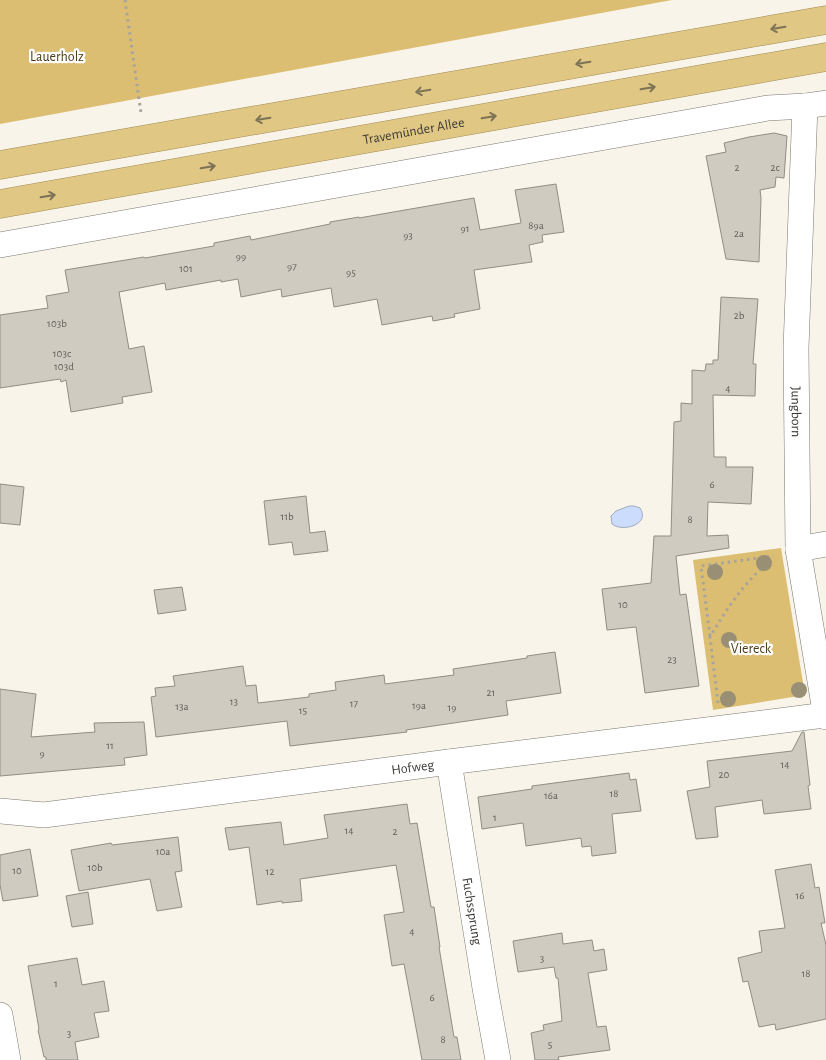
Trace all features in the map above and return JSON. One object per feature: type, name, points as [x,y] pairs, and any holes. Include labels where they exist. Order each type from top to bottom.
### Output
[{"type":"highway","points":[[0,165],[826,20]]},
{"type":"highway","name":"Travemünder Allee","points":[[0,204],[826,57]]},
{"type":"street","points":[[0,245],[768,108],[816,104]]},
{"type":"street","name":"Jungborn","points":[[816,104],[796,348],[798,549],[826,716]]},
{"type":"street","points":[[798,549],[826,544]]},
{"type":"street","name":"Hofweg","points":[[0,811],[44,815],[449,762],[826,716]]},
{"type":"street","name":"Fuchssprung","points":[[449,762],[498,1060]]},
{"type":"street","points":[[0,1015],[8,1060]]},
{"type":"path","points":[[125,0],[145,140]]},
{"type":"path","points":[[710,637],[746,584],[778,555],[700,566],[719,709]]},
{"type":"green space","name":"Lauerholz","points":[[0,0],[672,0],[0,124]]},
{"type":"green space","name":"Viereck","points":[[781,548],[805,695],[713,710],[693,560]]},
{"type":"water","points":[[629,506],[641,509],[642,517],[639,523],[623,527],[612,524],[611,516],[616,511]]},
{"type":"building","points":[[774,133],[787,136],[784,178],[776,177],[775,187],[760,190],[759,262],[726,259],[706,156],[726,152],[724,143]]},
{"type":"building","points":[[556,184],[564,232],[542,235],[543,242],[529,245],[532,262],[474,270],[480,309],[454,314],[455,317],[433,321],[432,316],[382,325],[377,299],[334,307],[331,288],[282,297],[281,289],[241,297],[238,279],[221,282],[221,280],[166,290],[165,283],[119,292],[129,349],[144,346],[152,392],[122,397],[123,403],[71,412],[66,380],[61,382],[60,379],[0,388],[0,315],[48,308],[46,296],[69,292],[65,270],[214,246],[214,243],[250,236],[251,240],[330,224],[330,222],[474,198],[480,230],[521,223],[515,190]]},
{"type":"building","points":[[721,297],[758,299],[753,364],[756,364],[755,396],[713,395],[714,457],[726,457],[726,467],[753,467],[751,504],[708,502],[707,536],[728,535],[729,548],[676,556],[680,595],[686,594],[699,686],[645,693],[636,627],[607,630],[602,589],[651,583],[654,536],[671,536],[674,422],[681,421],[681,403],[692,404],[692,370],[705,371],[706,364],[713,364],[713,360],[718,360]]},
{"type":"building","points":[[0,484],[24,487],[20,525],[0,523]]},
{"type":"building","points":[[306,496],[310,533],[325,531],[328,551],[294,555],[292,542],[269,545],[264,501]]},
{"type":"building","points":[[182,587],[186,610],[158,614],[154,590]]},
{"type":"building","points":[[555,652],[561,693],[506,701],[508,715],[406,730],[407,732],[290,746],[287,721],[156,737],[151,697],[156,696],[155,688],[175,686],[173,676],[243,666],[246,686],[256,685],[258,703],[309,697],[309,694],[336,690],[335,682],[384,675],[385,684],[454,675],[453,669]]},
{"type":"building","points":[[0,689],[36,694],[31,737],[95,732],[94,723],[144,722],[147,755],[124,758],[125,765],[0,776]]},
{"type":"building","points":[[802,732],[804,732],[811,809],[764,814],[762,800],[715,807],[718,837],[696,839],[687,791],[710,787],[707,761],[792,751]]},
{"type":"building","points":[[629,773],[630,780],[636,779],[641,811],[612,814],[616,853],[592,856],[591,846],[582,847],[581,838],[526,846],[523,823],[482,829],[478,797],[532,789],[532,786]]},
{"type":"building","points":[[407,804],[410,824],[417,823],[431,907],[434,907],[454,1037],[457,1037],[461,1060],[422,1060],[404,964],[392,966],[384,915],[404,912],[396,865],[300,879],[302,901],[282,903],[282,901],[257,905],[249,847],[229,850],[225,828],[281,822],[284,845],[328,838],[324,815]]},
{"type":"building","points":[[178,837],[182,871],[175,872],[182,907],[157,911],[150,879],[79,891],[71,850],[111,843],[112,845]]},
{"type":"building","points":[[30,849],[38,896],[3,901],[0,885],[0,855]]},
{"type":"building","points":[[811,864],[815,888],[819,887],[825,923],[821,923],[826,945],[826,1019],[776,1030],[775,1024],[759,1027],[748,981],[743,982],[738,958],[762,952],[759,931],[785,928],[775,870]]},
{"type":"building","points":[[88,892],[93,924],[72,927],[66,896]]},
{"type":"building","points":[[562,933],[563,944],[592,940],[594,951],[604,949],[607,970],[588,973],[597,1027],[606,1026],[610,1050],[558,1057],[559,1060],[535,1060],[531,1033],[544,1030],[543,1025],[562,1021],[558,978],[556,978],[554,967],[518,972],[513,941]]},
{"type":"building","points":[[77,958],[82,985],[104,981],[109,1011],[94,1013],[99,1037],[75,1042],[78,1060],[46,1060],[38,1030],[28,966]]}]
